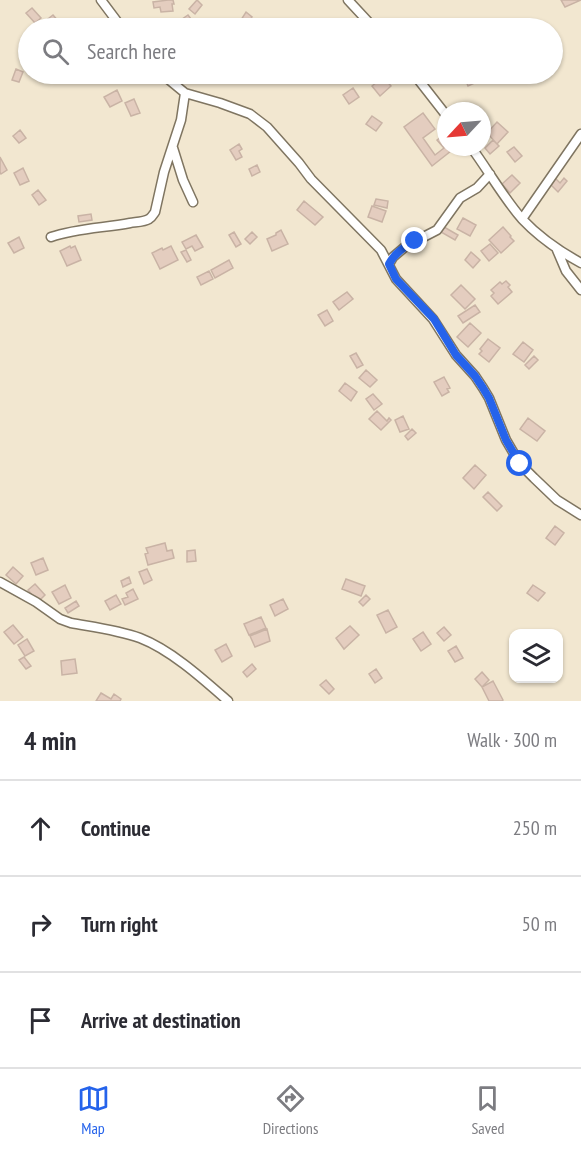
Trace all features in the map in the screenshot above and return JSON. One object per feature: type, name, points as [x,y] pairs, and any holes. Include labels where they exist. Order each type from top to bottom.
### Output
[{"type":"street","points":[[101,0],[114,18]]},
{"type":"street","points":[[348,0],[365,18]]},
{"type":"street","points":[[174,84],[185,93],[220,103],[260,120],[311,179],[381,250],[396,279],[434,319],[456,355],[475,376],[489,398],[506,440],[520,464],[557,500],[581,515]]},
{"type":"street","points":[[422,84],[437,103]]},
{"type":"street","points":[[51,237],[63,233],[148,220],[155,212],[185,93]]},
{"type":"street","points":[[522,219],[581,135]]},
{"type":"street","points":[[173,147],[183,180],[193,202]]},
{"type":"street","points":[[477,156],[522,219],[557,249],[581,263]]},
{"type":"street","points":[[389,264],[393,257],[406,246],[437,230],[460,198],[473,192],[490,174]]},
{"type":"street","points":[[557,249],[566,271],[581,290]]},
{"type":"street","points":[[0,582],[36,602],[60,619],[153,644],[228,701]]},
{"type":"building","points":[[173,0],[173,11],[161,12],[160,7],[154,8],[153,2]]},
{"type":"building","points":[[197,0],[202,5],[195,14],[189,9]]},
{"type":"building","points":[[561,0],[581,0],[565,7]]},
{"type":"building","points":[[32,8],[41,18],[30,18],[26,13]]},
{"type":"building","points":[[246,12],[252,17],[251,18],[242,18]]},
{"type":"building","points":[[16,69],[18,70],[18,82],[12,80]]},
{"type":"building","points":[[389,84],[391,86],[380,96],[372,86]]},
{"type":"building","points":[[353,88],[359,97],[349,104],[343,95]]},
{"type":"building","points":[[117,90],[122,101],[110,107],[104,97]]},
{"type":"building","points":[[134,99],[140,113],[131,116],[125,103]]},
{"type":"building","points":[[423,113],[435,129],[423,138],[435,155],[445,156],[432,166],[404,127]]},
{"type":"building","points":[[372,116],[382,123],[376,131],[366,124]]},
{"type":"building","points":[[497,122],[508,132],[497,144],[491,137],[491,129]]},
{"type":"building","points":[[20,130],[26,138],[19,143],[13,136]]},
{"type":"building","points":[[493,140],[499,146],[491,153]]},
{"type":"building","points":[[239,144],[242,157],[236,160],[230,150]]},
{"type":"building","points":[[514,147],[522,156],[515,162],[507,152]]},
{"type":"building","points":[[0,157],[7,170],[1,174],[0,172]]},
{"type":"building","points":[[257,165],[260,172],[252,176],[249,169]]},
{"type":"building","points":[[23,168],[29,181],[20,185],[14,173]]},
{"type":"building","points":[[512,175],[520,183],[510,193],[502,184]]},
{"type":"building","points":[[553,176],[560,183],[564,178],[567,181],[558,192],[548,182]]},
{"type":"building","points":[[38,190],[46,200],[39,205],[32,195]]},
{"type":"building","points":[[376,199],[388,201],[387,208],[374,205]]},
{"type":"building","points":[[304,201],[323,217],[315,225],[297,210]]},
{"type":"building","points":[[372,206],[386,211],[382,222],[368,217]]},
{"type":"building","points":[[91,214],[92,220],[79,222],[78,216]]},
{"type":"building","points":[[463,218],[476,225],[470,236],[457,229]]},
{"type":"building","points":[[444,227],[458,235],[455,240],[441,232]]},
{"type":"building","points":[[503,227],[514,241],[501,253],[489,240]]},
{"type":"building","points":[[281,230],[288,244],[272,251],[267,239]]},
{"type":"building","points":[[234,232],[241,244],[236,247],[229,235]]},
{"type":"building","points":[[252,232],[257,237],[250,244],[245,239]]},
{"type":"building","points":[[196,235],[203,247],[195,251],[192,246],[186,249],[182,242]]},
{"type":"building","points":[[19,237],[24,248],[14,253],[8,243]]},
{"type":"building","points":[[490,244],[498,253],[489,261],[481,251]]},
{"type":"building","points":[[70,246],[71,248],[75,246],[81,260],[67,266],[60,251]]},
{"type":"building","points":[[171,246],[178,260],[160,269],[152,253]]},
{"type":"building","points":[[186,250],[191,260],[187,262],[181,252]]},
{"type":"building","points":[[471,252],[480,260],[473,268],[465,260]]},
{"type":"building","points":[[229,260],[233,268],[215,278],[211,270]]},
{"type":"building","points":[[209,271],[213,279],[201,285],[197,277]]},
{"type":"building","points":[[506,281],[512,292],[498,304],[491,296],[494,293],[491,290],[500,282],[502,284]]},
{"type":"building","points":[[461,285],[475,299],[465,309],[451,295]]},
{"type":"building","points":[[347,292],[353,299],[339,310],[333,302]]},
{"type":"building","points":[[475,305],[480,312],[463,323],[458,316]]},
{"type":"building","points":[[327,310],[333,321],[325,326],[318,315]]},
{"type":"building","points":[[470,323],[481,333],[468,347],[457,337]]},
{"type":"building","points":[[488,339],[500,348],[489,362],[479,354]]},
{"type":"building","points":[[523,342],[533,350],[524,362],[513,354]]},
{"type":"building","points":[[356,353],[363,365],[357,368],[350,356]]},
{"type":"building","points":[[534,356],[538,360],[529,369],[525,365]]},
{"type":"building","points":[[366,370],[377,380],[370,387],[359,378]]},
{"type":"building","points":[[444,377],[450,388],[447,389],[449,392],[442,396],[434,382]]},
{"type":"building","points":[[345,383],[357,392],[351,401],[339,391]]},
{"type":"building","points":[[373,394],[382,404],[374,410],[366,399]]},
{"type":"building","points":[[377,411],[387,421],[389,418],[391,420],[381,430],[369,419]]},
{"type":"building","points":[[403,416],[409,429],[400,432],[395,420]]},
{"type":"building","points":[[528,418],[545,431],[537,441],[520,429]]},
{"type":"building","points":[[412,429],[416,433],[408,440],[405,436]]},
{"type":"building","points":[[475,465],[486,475],[474,489],[463,478]]},
{"type":"building","points":[[488,492],[502,506],[497,511],[483,497]]},
{"type":"building","points":[[555,526],[564,533],[555,545],[546,538]]},
{"type":"building","points":[[165,543],[167,551],[172,550],[174,558],[148,565],[146,548]]},
{"type":"building","points":[[195,550],[196,561],[187,562],[187,551]]},
{"type":"building","points":[[43,558],[48,570],[36,575],[31,563]]},
{"type":"building","points":[[13,567],[23,576],[16,584],[6,575]]},
{"type":"building","points":[[147,569],[152,580],[144,584],[139,572]]},
{"type":"building","points":[[129,577],[131,583],[123,587],[121,581]]},
{"type":"building","points":[[346,579],[365,586],[361,596],[342,589]]},
{"type":"building","points":[[35,584],[45,595],[38,602],[28,590]]},
{"type":"building","points":[[65,585],[71,598],[59,604],[52,592]]},
{"type":"building","points":[[533,585],[545,593],[538,601],[527,593]]},
{"type":"building","points":[[133,589],[138,599],[125,605],[122,599],[128,597],[126,593]]},
{"type":"building","points":[[116,595],[121,604],[110,610],[105,601]]},
{"type":"building","points":[[366,595],[370,599],[363,606],[359,602]]},
{"type":"building","points":[[283,599],[288,609],[275,616],[270,605]]},
{"type":"building","points":[[76,601],[79,606],[68,613],[65,608]]},
{"type":"building","points":[[388,610],[397,627],[386,633],[377,615]]},
{"type":"building","points":[[261,617],[266,628],[249,635],[244,624]]},
{"type":"building","points":[[13,625],[23,637],[14,644],[4,632]]},
{"type":"building","points":[[350,626],[359,635],[344,649],[336,638]]},
{"type":"building","points":[[444,627],[451,635],[444,641],[437,633]]},
{"type":"building","points":[[267,629],[270,641],[255,647],[250,636]]},
{"type":"building","points":[[423,632],[431,644],[421,651],[413,639]]},
{"type":"building","points":[[27,639],[34,651],[25,656],[18,645]]},
{"type":"building","points":[[226,644],[232,656],[222,662],[215,650]]},
{"type":"building","points":[[456,646],[463,658],[455,662],[448,651]]},
{"type":"building","points":[[24,657],[31,666],[26,669],[19,660]]},
{"type":"building","points":[[75,659],[77,673],[62,675],[61,661]]},
{"type":"building","points":[[252,664],[256,669],[247,677],[243,672]]},
{"type":"building","points":[[376,669],[382,678],[375,683],[369,674]]},
{"type":"building","points":[[482,672],[489,680],[482,687],[475,679]]},
{"type":"building","points":[[326,680],[334,689],[329,694],[320,685]]},
{"type":"building","points":[[493,681],[502,701],[489,701],[482,687]]},
{"type":"building","points":[[101,693],[111,699],[114,694],[121,699],[120,701],[96,701]]},
{"type":"route","points":[[415,241],[393,257],[389,264],[393,273],[434,319],[456,355],[483,388],[499,426],[520,464]]}]
